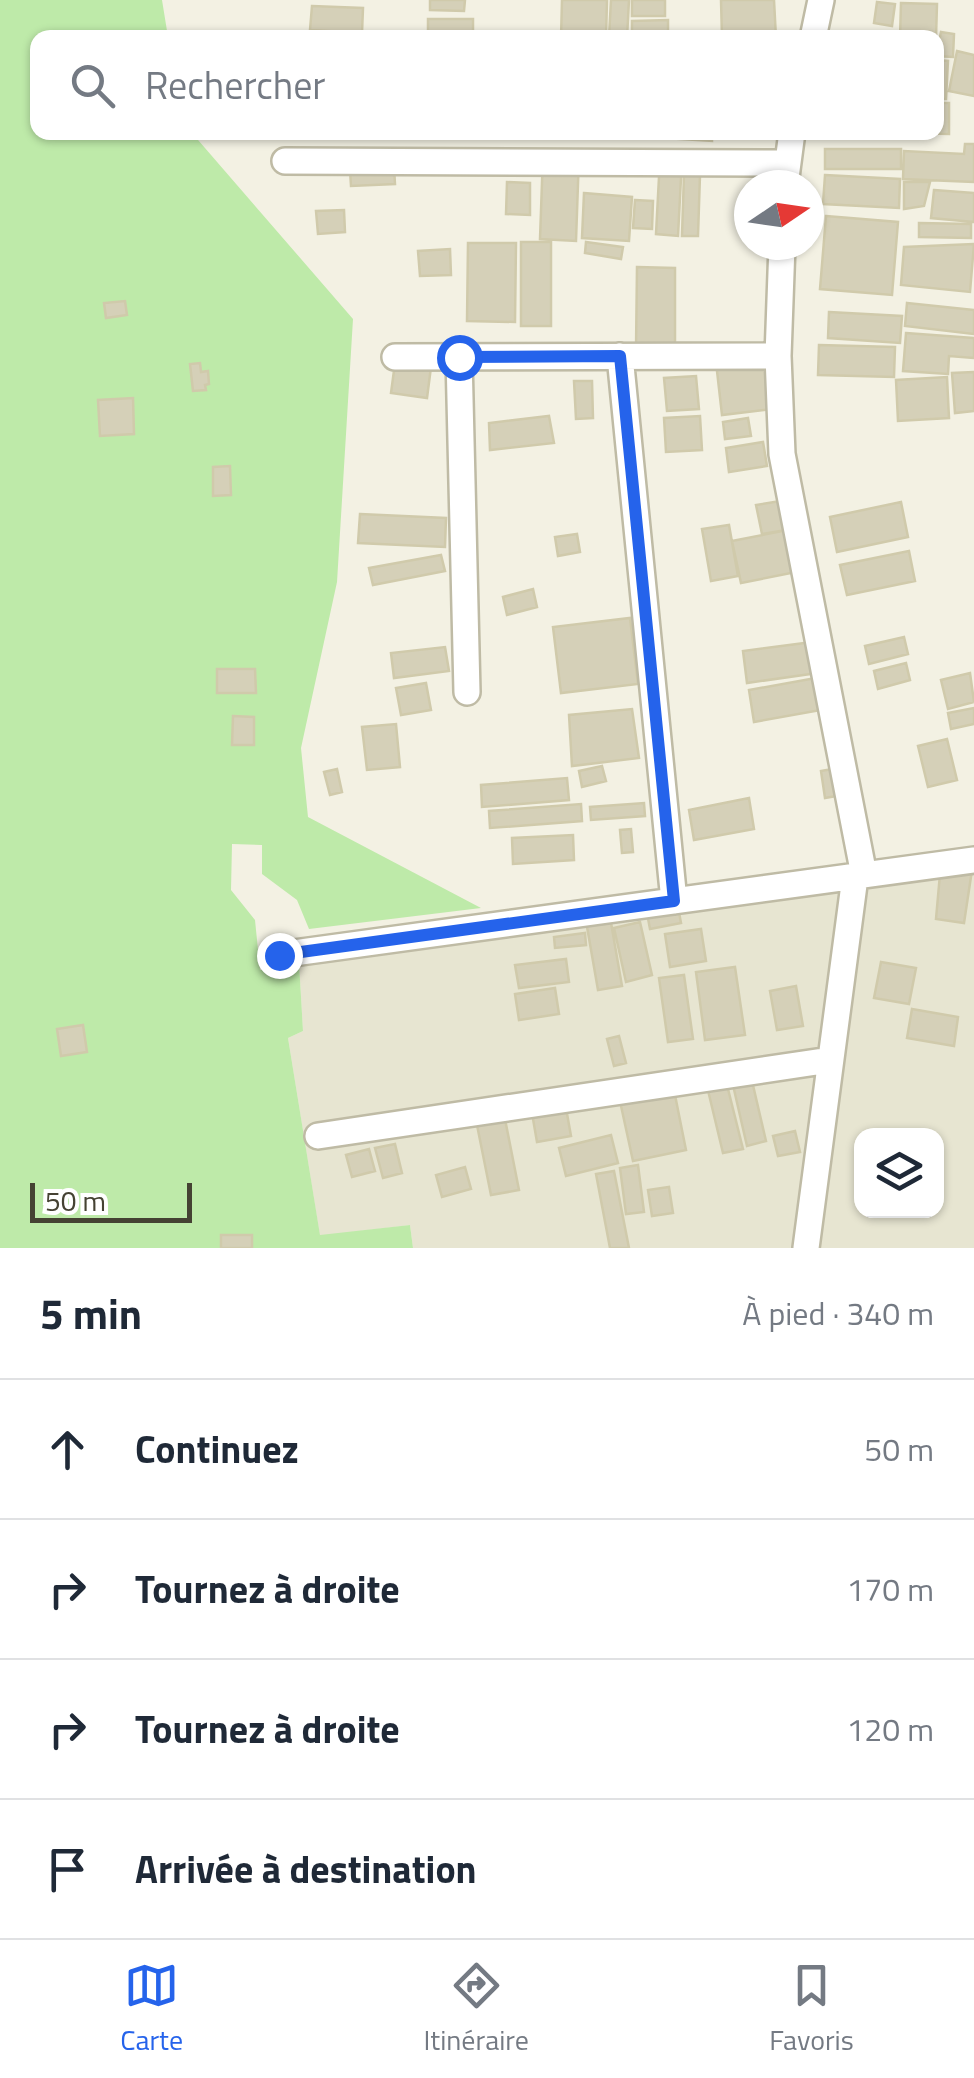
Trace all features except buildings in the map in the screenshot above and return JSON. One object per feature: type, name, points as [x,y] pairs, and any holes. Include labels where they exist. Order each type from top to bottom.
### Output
[{"type":"street","points":[[815,30],[821,0]]},
{"type":"street","points":[[786,170],[791,140]]},
{"type":"street","points":[[285,161],[734,173]]},
{"type":"street","points":[[781,260],[778,356],[782,454],[859,876],[806,1248]]},
{"type":"street","points":[[620,356],[674,901]]},
{"type":"street","points":[[395,357],[778,356]]},
{"type":"street","points":[[459,357],[467,692]]},
{"type":"street","points":[[279,955],[974,860]]},
{"type":"street","points":[[318,1136],[830,1060]]},
{"type":"shaded area","points":[[974,872],[974,1248],[413,1248],[410,1225],[320,1236],[288,1038],[303,1031],[299,962]]},
{"type":"green space","points":[[0,0],[162,0],[167,30],[30,30],[30,140],[198,140],[353,319],[337,582],[301,748],[308,817],[481,908],[309,929],[297,900],[262,874],[262,845],[232,844],[231,890],[255,920],[260,970],[299,962],[303,1031],[288,1038],[320,1235],[410,1225],[413,1248],[0,1248]]},
{"type":"route","points":[[279,955],[674,901],[620,356],[459,357]]}]
